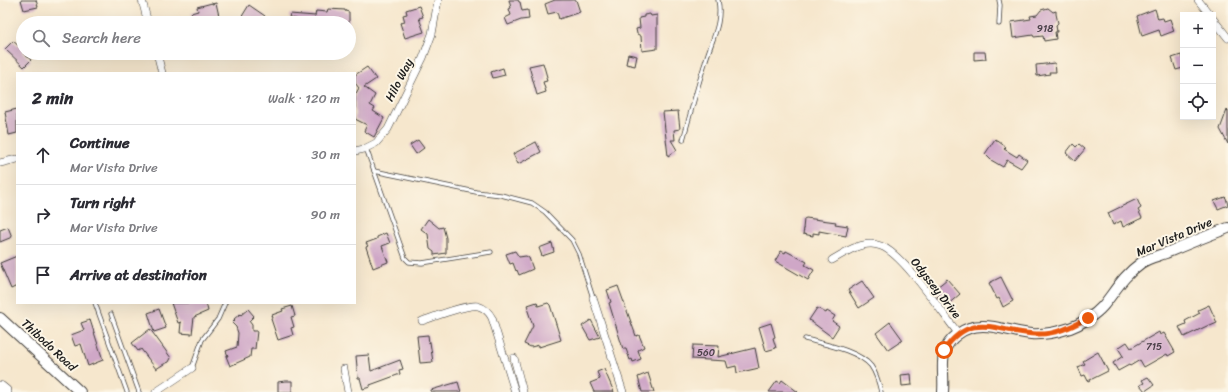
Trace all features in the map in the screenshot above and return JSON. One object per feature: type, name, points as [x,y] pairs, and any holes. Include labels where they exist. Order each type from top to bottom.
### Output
[{"type":"highway","points":[[0,388],[5,392]]},
{"type":"street","points":[[142,0],[146,16]]},
{"type":"street","name":"Hilo Way","points":[[356,151],[376,143],[388,128],[423,58],[432,34],[438,0]]},
{"type":"street","points":[[1198,0],[1208,12]]},
{"type":"street","points":[[1216,23],[1228,38]]},
{"type":"street","points":[[159,60],[162,72]]},
{"type":"street","points":[[0,163],[16,159]]},
{"type":"street","name":"Mar Vista Drive","points":[[943,392],[942,356],[944,350],[958,334],[969,328],[983,325],[1022,333],[1037,334],[1056,332],[1071,328],[1088,318],[1102,307],[1122,280],[1141,262],[1228,228]]},
{"type":"street","name":"Odyssey Drive","points":[[832,260],[858,246],[873,244],[881,246],[908,267],[958,334]]},
{"type":"street","points":[[593,298],[623,392]]},
{"type":"street","points":[[422,321],[469,307],[480,307],[487,310],[492,318],[515,392]]},
{"type":"street","name":"Thibodo Road","points":[[0,318],[80,392]]},
{"type":"street","points":[[514,358],[523,392]]},
{"type":"street","points":[[156,392],[192,368]]},
{"type":"street","points":[[344,369],[348,392]]},
{"type":"lane","points":[[683,140],[705,61],[718,28],[720,9],[718,0]]},
{"type":"lane","points":[[999,0],[999,24]]},
{"type":"lane","points":[[366,148],[405,258],[409,262],[422,263],[491,252]]},
{"type":"lane","points":[[374,171],[476,192],[501,195],[532,203],[544,212],[572,240],[579,254],[593,298]]},
{"type":"lane","points":[[95,304],[126,392]]},
{"type":"lane","points":[[192,368],[202,340],[218,319],[225,304]]},
{"type":"lane","points":[[111,314],[139,392]]},
{"type":"lane","points":[[805,339],[844,351],[862,359],[871,366],[881,392]]},
{"type":"building","points":[[21,0],[36,0],[38,7],[24,10]]},
{"type":"building","points":[[509,0],[518,0],[522,11],[528,10],[529,19],[521,20],[508,25],[505,18],[511,15]]},
{"type":"building","points":[[555,0],[576,0],[580,12],[559,19],[557,12],[548,14],[545,4]]},
{"type":"building","points":[[216,3],[219,16],[192,16],[191,13],[198,11],[197,7]]},
{"type":"building","points":[[249,5],[265,16],[242,16]]},
{"type":"building","points":[[419,6],[423,17],[419,18],[424,32],[405,38],[400,23],[405,22],[403,15],[407,14],[406,10]]},
{"type":"building","points":[[1048,8],[1053,12],[1056,11],[1058,23],[1056,25],[1057,32],[1055,32],[1056,39],[1044,41],[1043,36],[1034,37],[1033,35],[1013,38],[1011,22],[1031,19],[1030,16],[1037,15],[1041,10]]},
{"type":"building","points":[[328,9],[345,10],[349,12],[349,16],[315,16],[316,11],[327,12]]},
{"type":"building","points":[[1155,9],[1158,19],[1163,18],[1164,21],[1170,19],[1174,31],[1161,36],[1159,30],[1142,36],[1137,16]]},
{"type":"building","points":[[290,14],[315,16],[289,16]]},
{"type":"building","points":[[650,14],[651,16],[657,15],[657,49],[642,51],[641,36],[637,34],[636,29],[640,28],[639,18]]},
{"type":"building","points":[[13,41],[16,44],[16,59],[5,49]]},
{"type":"building","points":[[974,52],[985,52],[986,59],[974,60]]},
{"type":"building","points":[[628,54],[637,56],[635,66],[626,64]]},
{"type":"building","points":[[1180,55],[1180,69],[1176,70],[1172,58]]},
{"type":"building","points":[[17,60],[31,60],[24,67]]},
{"type":"building","points":[[543,63],[547,77],[547,81],[543,82],[546,92],[537,95],[529,66]]},
{"type":"building","points":[[1055,63],[1056,72],[1049,72],[1050,74],[1037,76],[1036,65]]},
{"type":"building","points":[[367,67],[376,79],[364,87],[375,95],[370,105],[375,108],[373,111],[384,118],[374,137],[364,131],[367,125],[356,120],[356,93],[359,88],[356,84],[356,74]]},
{"type":"building","points":[[503,68],[505,75],[493,78],[491,72]]},
{"type":"building","points":[[16,109],[16,133],[9,135],[5,112]]},
{"type":"building","points":[[1227,110],[1228,111],[1228,144],[1220,129]]},
{"type":"building","points":[[678,111],[680,129],[674,130],[675,140],[671,140],[677,150],[668,156],[663,112]]},
{"type":"building","points":[[995,139],[1006,147],[1004,149],[1017,157],[1019,154],[1027,160],[1021,168],[1007,160],[1003,167],[991,160],[985,154]]},
{"type":"building","points":[[418,140],[424,148],[416,154],[410,145]]},
{"type":"building","points":[[536,142],[541,152],[518,164],[513,154]]},
{"type":"building","points":[[1073,144],[1076,147],[1079,144],[1085,149],[1075,161],[1066,153]]},
{"type":"building","points":[[1225,197],[1228,205],[1218,209],[1214,201]]},
{"type":"building","points":[[1137,199],[1141,208],[1138,210],[1142,218],[1123,227],[1121,221],[1113,225],[1108,213]]},
{"type":"building","points":[[428,219],[439,228],[443,227],[446,238],[446,253],[434,255],[434,252],[430,249],[428,234],[421,229]]},
{"type":"building","points":[[804,219],[836,222],[835,224],[848,226],[846,236],[819,231],[819,234],[813,233],[813,236],[803,234]]},
{"type":"building","points":[[8,227],[12,237],[0,242],[0,230]]},
{"type":"building","points":[[386,233],[390,243],[382,246],[388,262],[373,268],[366,243],[377,239],[377,237]]},
{"type":"building","points":[[552,243],[554,252],[542,256],[539,248]]},
{"type":"building","points":[[515,251],[519,257],[526,256],[529,258],[533,269],[519,275],[513,263],[510,264],[506,254]]},
{"type":"building","points":[[781,251],[785,253],[786,251],[807,262],[805,265],[814,270],[808,280],[775,261]]},
{"type":"building","points":[[16,256],[16,286],[11,289],[0,263]]},
{"type":"building","points":[[1001,277],[1013,301],[1003,307],[989,283]]},
{"type":"building","points":[[947,279],[960,294],[946,306],[944,303],[942,304],[937,297],[940,294],[936,288]]},
{"type":"building","points":[[862,281],[874,298],[859,308],[848,290]]},
{"type":"building","points":[[618,286],[636,336],[639,335],[644,347],[638,350],[641,359],[633,362],[632,359],[630,360],[626,349],[623,349],[609,303],[611,302],[607,290]]},
{"type":"building","points":[[537,302],[538,306],[548,303],[550,305],[561,340],[539,347],[539,345],[531,347],[524,344],[533,326],[527,308],[529,307],[528,305]]},
{"type":"building","points":[[171,304],[206,304],[208,311],[194,317],[192,334],[180,333],[181,322],[178,323]]},
{"type":"building","points":[[1209,305],[1217,323],[1210,326],[1209,325],[1184,337],[1179,327],[1186,324],[1185,321],[1200,313],[1198,310]]},
{"type":"building","points":[[292,306],[295,316],[291,317],[294,327],[291,328],[293,335],[278,340],[271,319],[273,318],[272,315],[283,311],[282,309]]},
{"type":"building","points":[[817,308],[826,313],[827,311],[835,316],[832,321],[839,326],[832,337],[809,320]]},
{"type":"building","points":[[159,309],[166,328],[154,332],[148,313]]},
{"type":"building","points":[[248,309],[254,316],[249,321],[252,325],[252,331],[257,331],[255,349],[251,349],[250,357],[230,366],[226,356],[228,356],[226,351],[237,347],[238,333],[236,327],[232,323],[235,320],[234,319]]},
{"type":"building","points":[[90,320],[103,360],[88,366],[81,344],[75,346],[71,335],[84,330],[81,323]]},
{"type":"building","points":[[591,320],[600,337],[590,340],[582,326]]},
{"type":"building","points":[[890,322],[903,340],[888,350],[876,333]]},
{"type":"building","points":[[771,323],[776,348],[766,351],[759,327]]},
{"type":"building","points":[[150,329],[171,358],[169,362],[156,369],[141,349],[138,351],[132,343]]},
{"type":"building","points":[[1159,332],[1160,335],[1164,333],[1175,352],[1168,356],[1167,354],[1144,367],[1140,360],[1118,371],[1113,363],[1123,356],[1118,348],[1127,342],[1131,348]]},
{"type":"building","points":[[428,335],[433,362],[420,363],[417,336]]},
{"type":"building","points":[[693,345],[719,346],[718,357],[755,348],[759,368],[737,373],[736,366],[728,368],[726,361],[692,359]]},
{"type":"building","points":[[1098,352],[1108,371],[1088,381],[1085,375],[1082,376],[1078,367],[1085,364],[1083,361]]},
{"type":"building","points":[[369,355],[371,371],[400,360],[403,369],[399,370],[400,374],[363,389],[360,378],[358,378],[356,356]]},
{"type":"building","points":[[604,369],[614,392],[594,392],[590,383],[600,379],[597,372]]},
{"type":"building","points":[[648,373],[654,392],[642,392],[638,377]]},
{"type":"building","points":[[911,374],[912,385],[902,386],[901,375]]},
{"type":"building","points":[[1148,377],[1154,385],[1145,391],[1140,385],[1144,383],[1142,380]]},
{"type":"building","points":[[782,380],[798,392],[769,392],[777,381],[780,383]]},
{"type":"building","points":[[292,381],[292,392],[278,392],[278,382]]},
{"type":"building","points":[[458,382],[461,392],[431,392],[431,390]]},
{"type":"route","points":[[944,350],[958,334],[975,326],[983,325],[1022,333],[1037,334],[1056,332],[1071,328],[1088,318]]}]
